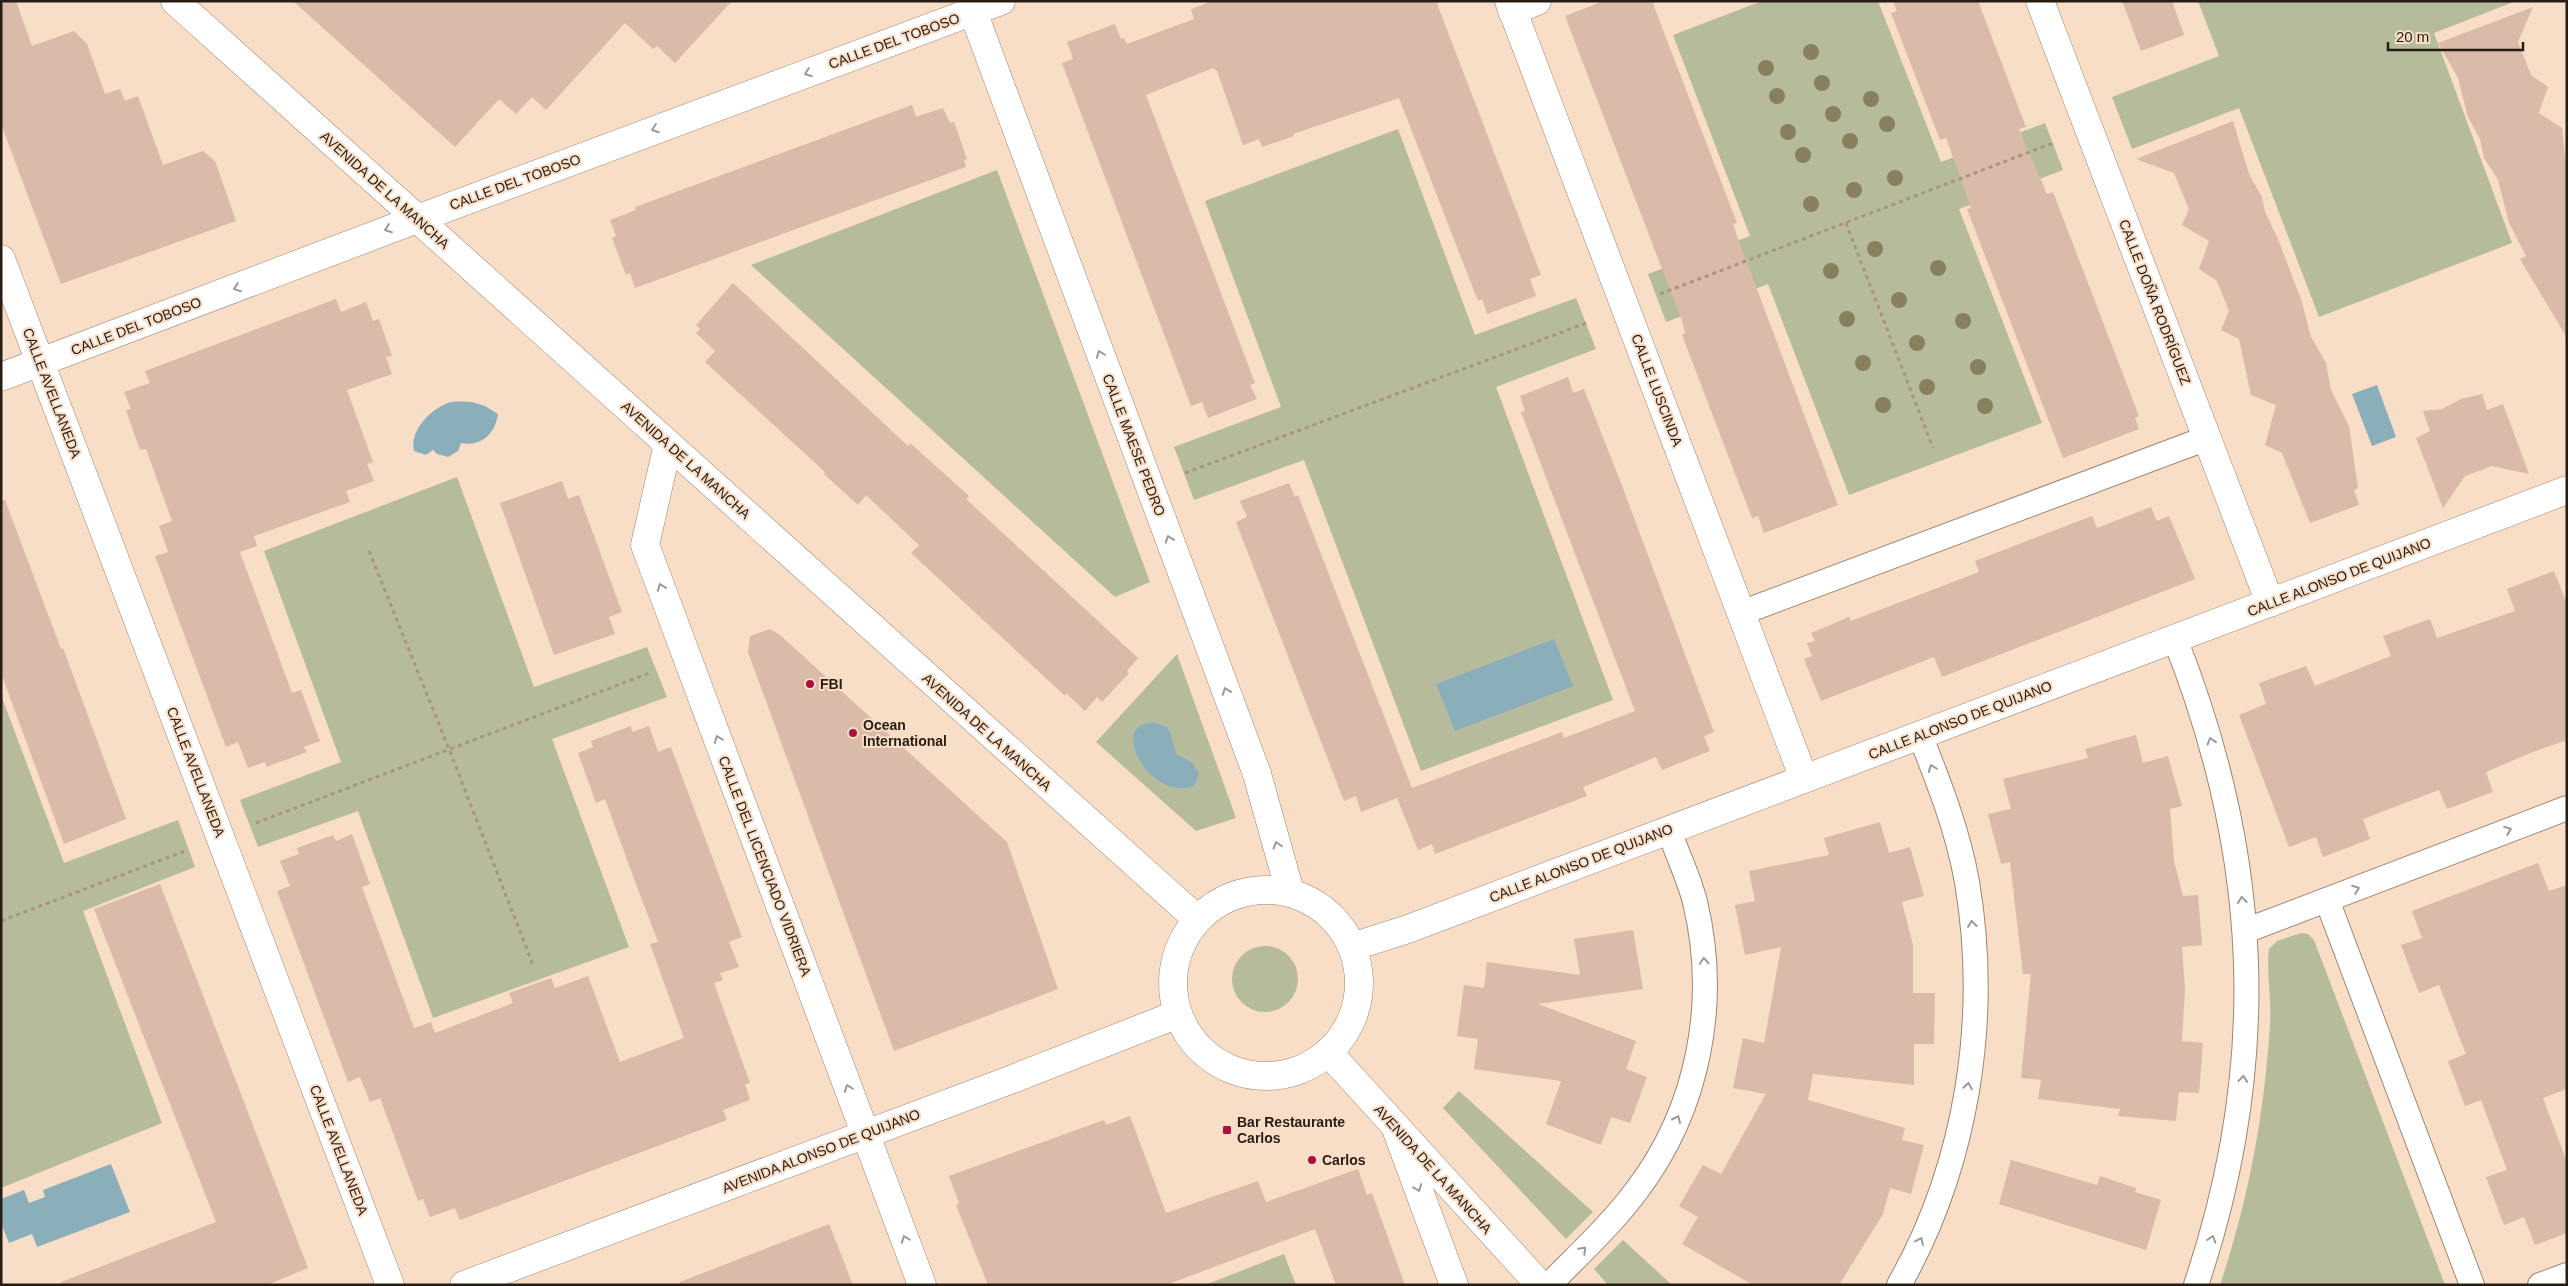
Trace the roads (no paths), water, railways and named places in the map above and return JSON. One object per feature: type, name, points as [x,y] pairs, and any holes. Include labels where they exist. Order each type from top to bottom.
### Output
[{"type":"street","name":"AVENIDA DE LA MANCHA","points":[[175,1],[1197,919]]},
{"type":"street","name":"CALLE DEL TOBOSO","points":[[1,377],[970,7],[1001,1]]},
{"type":"street","name":"CALLE DOÑA RODRÍGUEZ","points":[[2040,1],[2270,603]]},
{"type":"street","name":"CALLE LUSCINDA","points":[[1519,4],[1625,308],[1804,779]]},
{"type":"street","name":"CALLE MAESE PEDRO","points":[[970,7],[1257,774],[1290,892]]},
{"type":"street","name":"CALLE AVELLANEDA","points":[[1,259],[390,1285]]},
{"type":"street","name":"CALLE DEL LICENCIADO VIDRIERA","points":[[668,444],[645,545],[922,1285]]},
{"type":"street","name":"CALLE ALONSO DE QUIJANO","points":[[1352,947],[1408,929],[2567,490]]},
{"type":"street","points":[[1256,889],[1290,892],[1310,900],[1327,912],[1342,928],[1352,947],[1359,970],[1359,995],[1353,1018],[1341,1040],[1328,1052],[1302,1070],[1278,1075],[1252,1075],[1228,1068],[1206,1055],[1190,1036],[1178,1014],[1173,989],[1174,964],[1182,940],[1197,919],[1224,899],[1256,889]]},
{"type":"street","name":"AVENIDA ALONSO DE QUIJANO","points":[[464,1285],[1178,1014]]},
{"type":"street","name":"AVENIDA DE LA MANCHA","points":[[1328,1052],[1540,1285]]},
{"type":"street","points":[[1395,1126],[1454,1285]]},
{"type":"lane","points":[[1741,613],[2206,438]]},
{"type":"lane","points":[[2175,639],[2198,697],[2218,766],[2237,854],[2246,931],[2247,1017],[2242,1085],[2231,1161],[2214,1234],[2196,1285]]},
{"type":"lane","points":[[1898,1285],[1930,1221],[1949,1164],[1965,1104],[1973,1049],[1976,993],[1974,942],[1966,882],[1949,810],[1920,735]]},
{"type":"lane","points":[[2246,931],[2567,808]]},
{"type":"lane","points":[[1549,1285],[1613,1220],[1638,1189],[1665,1147],[1687,1098],[1698,1062],[1704,1027],[1706,988],[1704,950],[1695,900],[1669,830]]},
{"type":"lane","points":[[2327,900],[2472,1285]]},
{"type":"lane","points":[[2540,1285],[2567,1274]]},
{"type":"water","points":[[2377,385],[2396,437],[2372,446],[2352,394]]},
{"type":"water","points":[[452,402],[472,402],[485,406],[498,414],[494,428],[486,438],[475,443],[461,443],[458,451],[448,457],[437,454],[433,450],[426,455],[414,451],[413,443],[419,427],[437,408]]},
{"type":"water","points":[[1554,639],[1573,686],[1455,731],[1436,684]]},
{"type":"water","points":[[1152,722],[1167,727],[1176,754],[1193,763],[1199,774],[1194,786],[1172,787],[1151,775],[1143,765],[1137,755],[1134,732],[1141,725]]},
{"type":"water","points":[[111,1164],[130,1212],[37,1247],[32,1234],[9,1243],[1,1223],[1,1199],[24,1190],[29,1203],[45,1197],[43,1190]]},
{"type":"place","name":"FBI","points":[[810,684]]},
{"type":"place","name":"Ocean International","points":[[853,733]]},
{"type":"place","name":"Bar Restaurante Carlos","points":[[1227,1130]]},
{"type":"place","name":"Carlos","points":[[1312,1160]]}]
